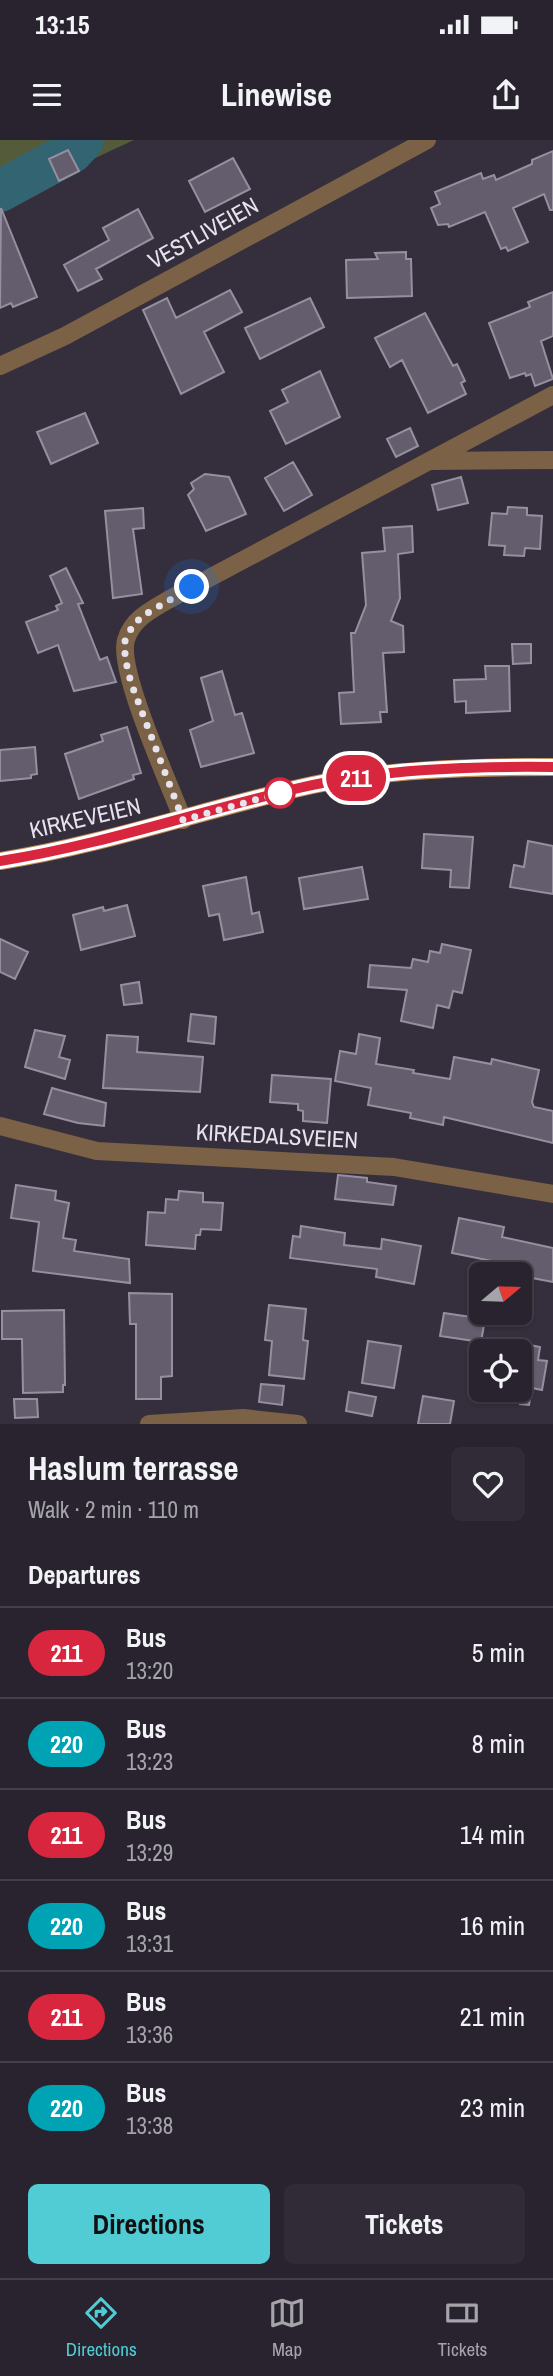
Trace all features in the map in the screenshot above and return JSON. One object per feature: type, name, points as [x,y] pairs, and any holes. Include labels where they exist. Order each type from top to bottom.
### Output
[{"type":"main road","name":"KIRKEVEIEN","points":[[0,861],[103,841],[338,780],[453,769],[553,767]]},
{"type":"street","name":"VESTLIVEIEN","points":[[0,366],[65,335],[427,140]]},
{"type":"street","points":[[183,820],[131,683],[125,658],[125,641],[133,625],[168,600],[553,394]]},
{"type":"street","points":[[424,461],[553,460]]},
{"type":"street","name":"KIRKEDALSVEIEN","points":[[0,1126],[97,1151],[394,1167],[553,1194]]},
{"type":"street","points":[[149,1424],[243,1418],[298,1424]]},
{"type":"green space","points":[[0,140],[134,140],[0,202]]},
{"type":"building","points":[[68,150],[79,171],[59,181],[49,159]]},
{"type":"building","points":[[553,151],[553,210],[550,210],[544,194],[513,208],[528,242],[508,251],[506,247],[501,249],[485,212],[449,227],[448,224],[438,225],[431,208],[440,204],[435,192],[481,173],[483,179],[494,175],[496,180]]},
{"type":"building","points":[[233,158],[250,189],[205,212],[189,181]]},
{"type":"building","points":[[1,208],[37,297],[13,307],[11,303],[0,308]]},
{"type":"building","points":[[138,209],[153,238],[96,269],[102,279],[78,291],[64,265],[109,240],[103,228]]},
{"type":"building","points":[[406,252],[406,259],[411,259],[412,296],[347,298],[346,260],[378,259],[375,253]]},
{"type":"building","points":[[230,290],[242,312],[204,332],[224,372],[181,394],[143,310],[167,298],[176,318]]},
{"type":"building","points":[[553,292],[553,336],[541,341],[553,379],[535,386],[531,374],[526,376],[525,373],[510,378],[489,323],[530,307],[528,302]]},
{"type":"building","points":[[310,298],[324,327],[260,359],[245,328]]},
{"type":"building","points":[[425,313],[453,366],[457,364],[465,381],[461,383],[466,394],[428,413],[402,360],[390,367],[375,338]]},
{"type":"building","points":[[320,371],[340,417],[286,444],[270,411],[288,402],[282,390]]},
{"type":"building","points":[[85,413],[98,443],[51,464],[37,432]]},
{"type":"building","points":[[410,428],[418,446],[396,457],[387,439]]},
{"type":"building","points":[[293,462],[312,495],[284,511],[265,478]]},
{"type":"building","points":[[205,474],[229,477],[246,514],[206,531],[188,495],[194,489],[191,483]]},
{"type":"building","points":[[461,477],[468,503],[438,510],[432,485]]},
{"type":"building","points":[[508,507],[527,508],[527,515],[542,516],[540,549],[525,548],[524,556],[504,555],[505,546],[489,545],[492,513],[507,514]]},
{"type":"building","points":[[143,508],[144,528],[133,529],[142,594],[113,598],[105,511]]},
{"type":"building","points":[[412,526],[413,552],[398,554],[400,598],[391,621],[403,626],[404,652],[383,653],[387,712],[380,712],[381,722],[341,724],[339,693],[354,692],[351,633],[355,633],[366,605],[362,553],[385,551],[383,528]]},
{"type":"building","points":[[66,568],[83,603],[78,604],[100,660],[107,657],[116,682],[74,691],[58,645],[38,653],[26,622],[58,610],[56,606],[62,603],[50,576]]},
{"type":"building","points":[[512,644],[531,644],[531,663],[513,664]]},
{"type":"building","points":[[485,666],[509,666],[510,711],[466,713],[466,701],[455,702],[454,680],[486,679]]},
{"type":"building","points":[[222,671],[235,715],[242,713],[254,753],[201,767],[190,730],[213,721],[201,678]]},
{"type":"building","points":[[127,727],[141,773],[133,775],[134,779],[79,799],[65,754],[103,741],[101,735]]},
{"type":"building","points":[[35,747],[37,774],[31,775],[31,778],[0,781],[0,750]]},
{"type":"building","points":[[424,834],[473,837],[469,888],[450,887],[451,870],[422,868]]},
{"type":"building","points":[[528,841],[553,846],[553,894],[510,887],[514,865],[524,867]]},
{"type":"building","points":[[362,867],[368,899],[304,909],[299,878]]},
{"type":"building","points":[[246,877],[252,914],[259,912],[263,932],[224,940],[219,914],[209,916],[203,886]]},
{"type":"building","points":[[127,905],[135,936],[81,950],[73,915],[103,907],[104,911]]},
{"type":"building","points":[[0,939],[28,952],[15,979],[0,972]]},
{"type":"building","points":[[442,944],[471,950],[462,993],[453,991],[449,1008],[437,1005],[433,1028],[401,1021],[407,990],[368,987],[370,965],[411,968],[413,959],[428,962],[430,951],[440,953]]},
{"type":"building","points":[[139,982],[142,1003],[124,1005],[121,985]]},
{"type":"building","points":[[191,1014],[216,1017],[214,1044],[188,1041]]},
{"type":"building","points":[[35,1030],[65,1036],[59,1057],[70,1060],[65,1079],[25,1067]]},
{"type":"building","points":[[359,1034],[380,1038],[376,1064],[414,1070],[413,1073],[450,1079],[454,1057],[491,1064],[492,1059],[539,1070],[532,1102],[534,1107],[553,1111],[553,1143],[444,1117],[443,1125],[410,1118],[411,1113],[368,1105],[371,1088],[335,1081],[340,1051],[356,1054]]},
{"type":"building","points":[[107,1035],[138,1037],[137,1052],[203,1057],[200,1092],[103,1088]]},
{"type":"building","points":[[272,1075],[331,1079],[327,1123],[303,1121],[303,1111],[298,1110],[298,1104],[270,1102]]},
{"type":"building","points":[[52,1088],[106,1103],[104,1126],[78,1123],[44,1114]]},
{"type":"building","points":[[338,1175],[367,1178],[367,1182],[396,1186],[393,1205],[335,1199]]},
{"type":"building","points":[[16,1185],[56,1191],[55,1200],[69,1203],[63,1238],[76,1240],[74,1251],[129,1259],[130,1283],[33,1271],[39,1222],[11,1218]]},
{"type":"building","points":[[179,1191],[203,1193],[203,1202],[223,1203],[221,1230],[201,1229],[200,1235],[196,1235],[195,1249],[146,1245],[148,1212],[165,1213],[166,1199],[178,1200]]},
{"type":"building","points":[[459,1218],[504,1227],[502,1237],[553,1248],[553,1282],[532,1278],[532,1262],[497,1262],[452,1253]]},
{"type":"building","points":[[301,1226],[345,1233],[344,1245],[381,1249],[382,1239],[421,1246],[414,1284],[376,1277],[377,1269],[290,1258],[293,1236],[300,1237]]},
{"type":"building","points":[[129,1293],[172,1294],[172,1376],[161,1377],[161,1399],[136,1399],[136,1324],[130,1324]]},
{"type":"building","points":[[269,1305],[306,1309],[303,1340],[308,1341],[304,1379],[269,1375],[272,1341],[265,1340]]},
{"type":"building","points":[[64,1310],[63,1392],[23,1393],[22,1339],[2,1339],[2,1311]]},
{"type":"building","points":[[444,1313],[469,1317],[469,1325],[484,1325],[482,1339],[469,1340],[440,1336]]},
{"type":"building","points":[[368,1341],[401,1346],[394,1388],[362,1383]]},
{"type":"building","points":[[532,1345],[540,1347],[538,1360],[547,1361],[542,1390],[532,1388]]},
{"type":"building","points":[[261,1384],[284,1386],[282,1405],[259,1402]]},
{"type":"building","points":[[349,1392],[376,1397],[372,1416],[346,1411]]},
{"type":"building","points":[[423,1396],[454,1401],[450,1424],[418,1424]]},
{"type":"building","points":[[14,1399],[37,1399],[38,1417],[15,1418]]},
{"type":"waterway","points":[[0,191],[72,152],[83,140]]},
{"type":"bus line","name":"211","points":[[0,861],[103,841],[258,798],[338,780],[453,769],[553,767]]},
{"type":"route","points":[[192,587],[144,615],[133,625],[125,641],[125,658],[131,683],[183,820],[280,793]]}]
